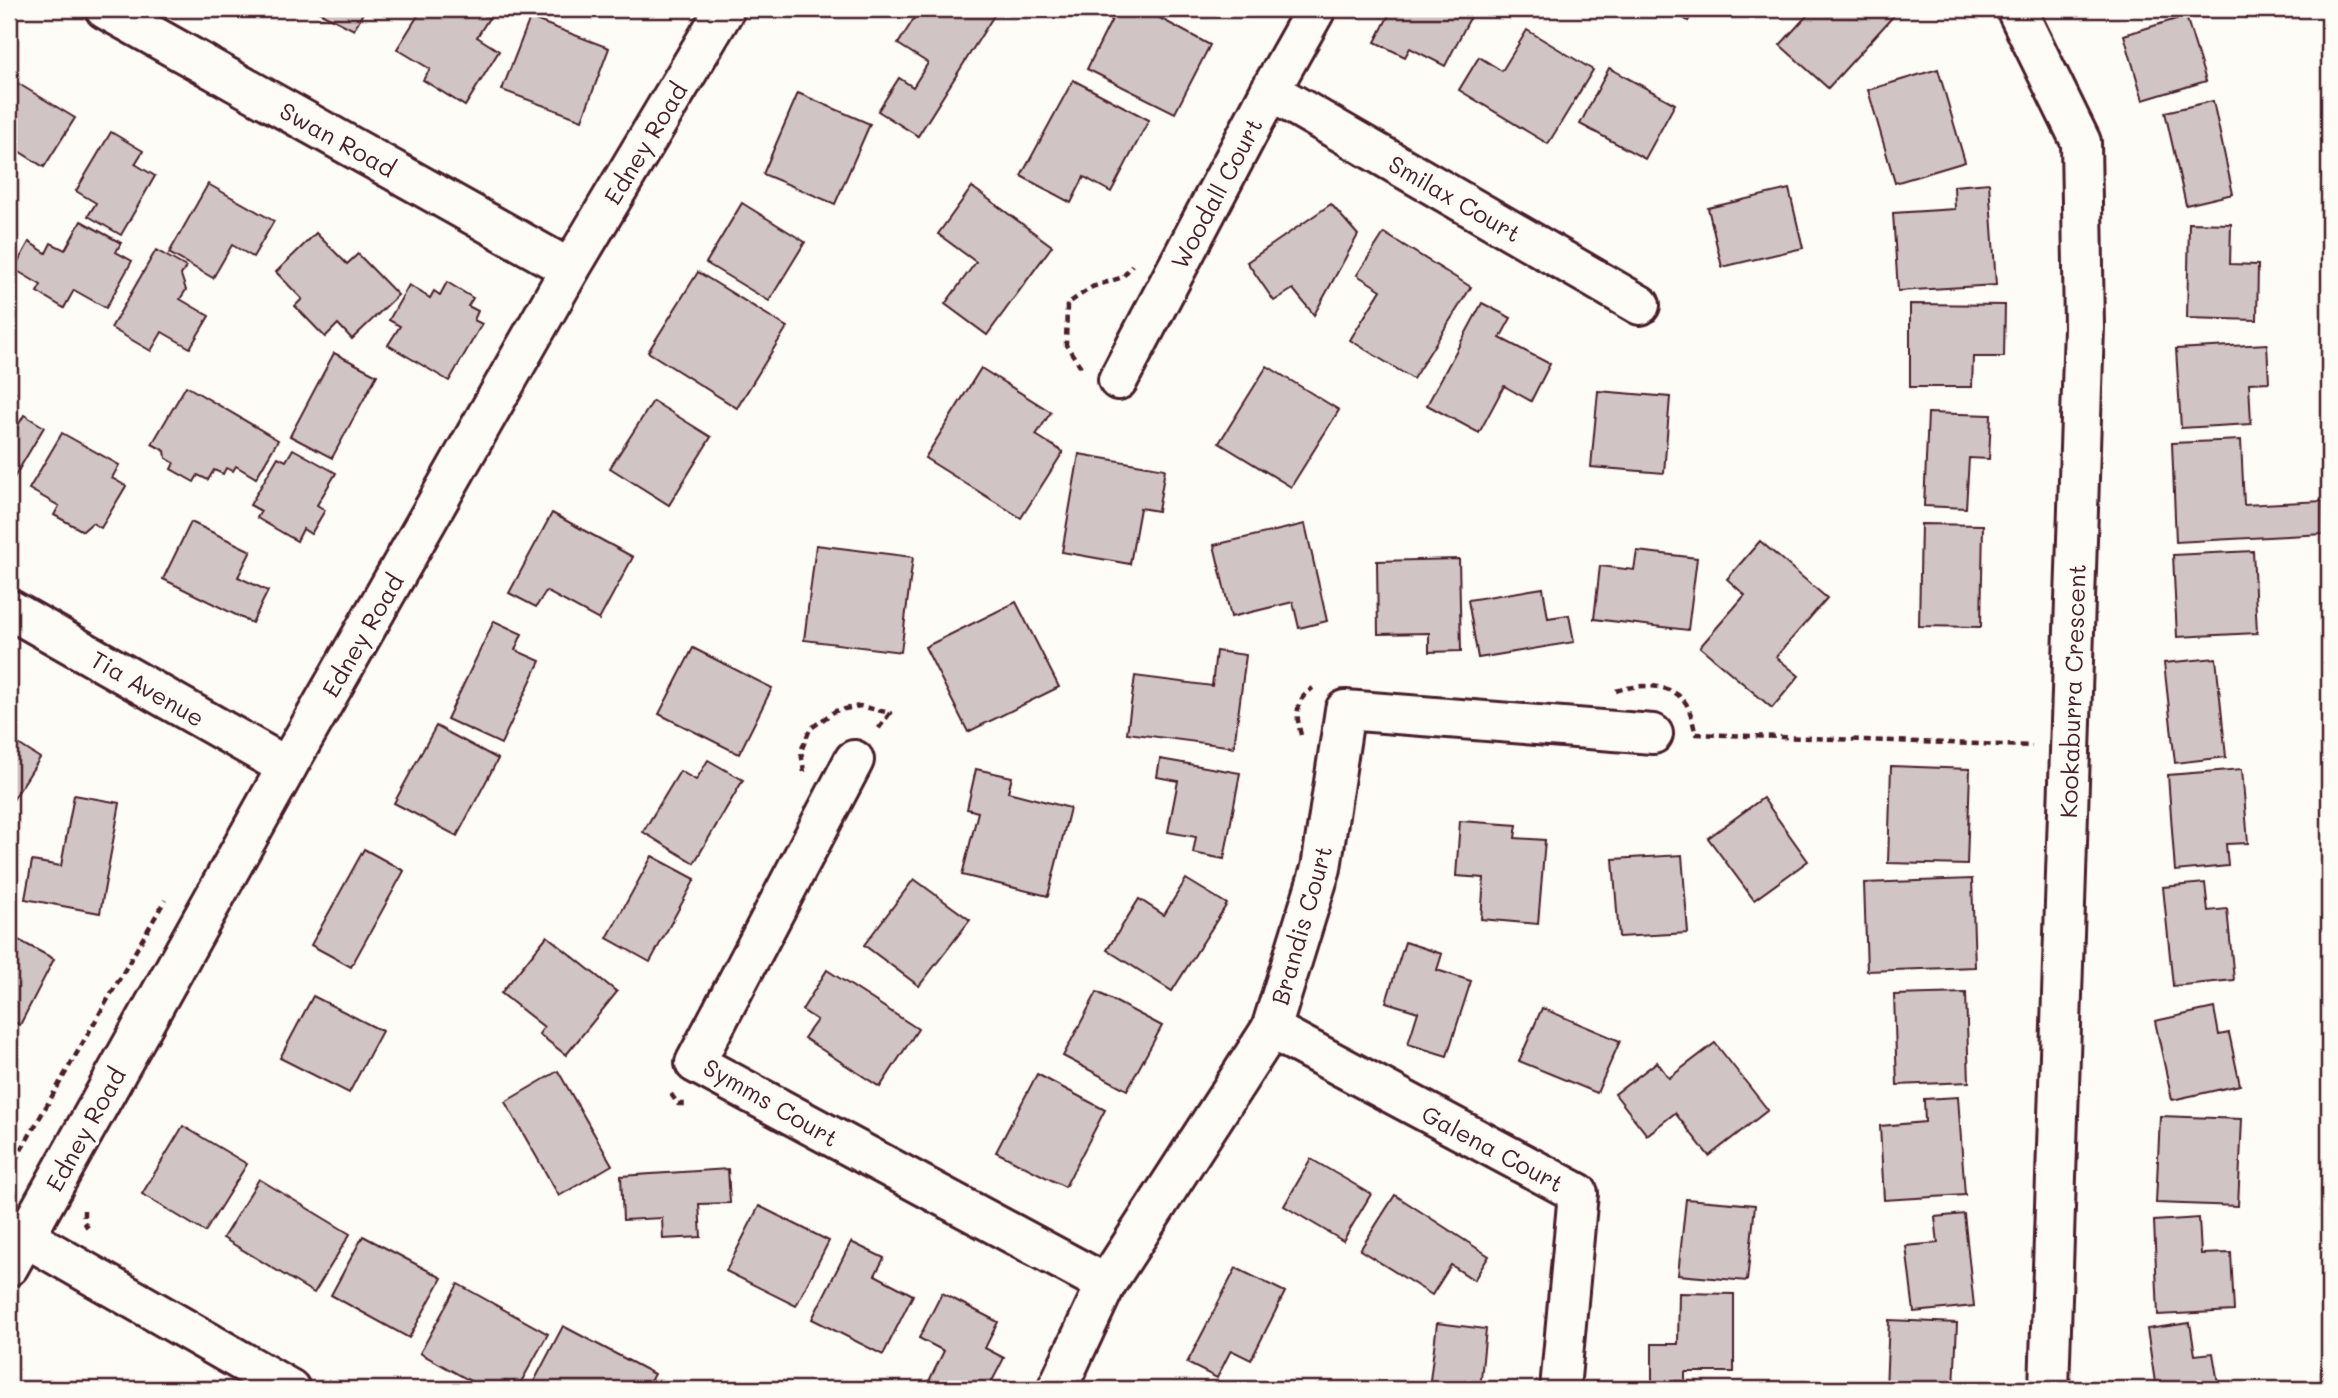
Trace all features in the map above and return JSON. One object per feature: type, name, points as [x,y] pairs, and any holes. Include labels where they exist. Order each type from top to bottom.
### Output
[{"type":"street","name":"Swan Road","points":[[105,9],[570,269]]},
{"type":"street","name":"Edney Road","points":[[17,1251],[287,767],[570,269],[725,9]]},
{"type":"street","name":"Woodall Court","points":[[1118,380],[1270,90],[1316,9]]},
{"type":"street","name":"Kookaburra Crescent","points":[[2016,9],[2081,142],[2084,327],[2049,1389]]},
{"type":"street","name":"Smilax Court","points":[[1270,90],[1640,305]]},
{"type":"street","name":"Tia Avenue","points":[[9,609],[287,767]]},
{"type":"street","name":"Brandis Court","points":[[1057,1389],[1106,1284],[1271,1029],[1321,868],[1345,710],[1653,734]]},
{"type":"street","name":"Symms Court","points":[[854,760],[695,1063],[1106,1284]]},
{"type":"street","name":"Galena Court","points":[[1271,1029],[1578,1193],[1560,1389]]},
{"type":"street","points":[[17,1251],[304,1382]]},
{"type":"path","points":[[1301,737],[1296,715],[1303,695],[1320,684]]},
{"type":"path","points":[[1605,694],[1631,686],[1671,689],[1687,704],[1696,734],[2070,748]]},
{"type":"path","points":[[804,775],[802,751],[810,729],[835,711],[860,706],[890,713],[854,760]]},
{"type":"path","points":[[667,1090],[678,1104],[691,1104]]},
{"type":"path","points":[[35,1125],[76,1146]]},
{"type":"path","points":[[84,1203],[84,1222],[94,1238]]},
{"type":"path","points":[[304,1382],[341,1389]]},
{"type":"building","points":[[313,9],[365,9],[354,30]]},
{"type":"building","points":[[422,9],[473,9],[489,18],[477,37],[499,51],[465,106],[423,80],[430,69],[397,49]]},
{"type":"building","points":[[920,9],[998,9],[918,136],[878,111],[899,78],[913,87],[928,63],[898,44]]},
{"type":"building","points":[[1117,9],[1143,9],[1210,45],[1175,113],[1087,69]]},
{"type":"building","points":[[1392,9],[1461,9],[1472,14],[1445,66],[1410,48],[1405,57],[1375,42]]},
{"type":"building","points":[[1670,9],[1696,9],[1688,21]]},
{"type":"building","points":[[1813,9],[1899,10],[1828,88],[1780,45]]},
{"type":"building","points":[[2186,16],[2206,81],[2143,100],[2124,35]]},
{"type":"building","points":[[530,18],[609,48],[582,120],[502,90]]},
{"type":"building","points":[[1527,30],[1593,70],[1548,144],[1459,90],[1479,57],[1502,71]]},
{"type":"building","points":[[1609,68],[1675,104],[1645,159],[1580,124]]},
{"type":"building","points":[[1938,69],[1965,162],[1895,183],[1868,90]]},
{"type":"building","points":[[9,78],[75,118],[44,167],[9,145]]},
{"type":"building","points":[[1073,80],[1149,120],[1111,192],[1084,177],[1071,203],[1021,176]]},
{"type":"building","points":[[798,93],[870,124],[835,204],[763,174]]},
{"type":"building","points":[[2213,101],[2233,194],[2186,205],[2165,112]]},
{"type":"building","points":[[111,132],[143,151],[135,164],[155,176],[121,235],[88,216],[96,203],[76,191]]},
{"type":"building","points":[[1989,183],[1996,285],[1898,291],[1893,213],[1955,209],[1954,186]]},
{"type":"building","points":[[208,184],[274,221],[253,257],[232,245],[213,278],[169,253]]},
{"type":"building","points":[[972,187],[1052,246],[987,335],[945,304],[976,262],[938,234]]},
{"type":"building","points":[[1789,189],[1803,248],[1722,267],[1708,208]]},
{"type":"building","points":[[742,203],[805,242],[769,301],[706,263]]},
{"type":"building","points":[[1331,204],[1358,235],[1314,315],[1293,289],[1274,301],[1247,262]]},
{"type":"building","points":[[81,221],[121,243],[116,252],[132,261],[106,308],[74,290],[64,308],[37,292],[41,285],[14,269],[29,242],[46,253],[51,243],[65,250]]},
{"type":"building","points":[[2189,223],[2231,224],[2230,264],[2258,265],[2257,320],[2187,318]]},
{"type":"building","points":[[316,233],[347,264],[358,254],[398,295],[352,339],[338,324],[325,337],[295,306],[302,299],[276,272]]},
{"type":"building","points":[[1384,233],[1471,287],[1413,379],[1350,340],[1381,290],[1357,275]]},
{"type":"building","points":[[156,250],[186,267],[181,275],[186,290],[180,299],[209,316],[190,348],[162,332],[151,351],[111,328]]},
{"type":"building","points":[[698,272],[787,327],[737,408],[648,352]]},
{"type":"building","points":[[447,282],[473,298],[468,306],[478,311],[474,320],[482,324],[449,381],[388,345],[400,326],[389,320],[409,285],[430,298],[434,291],[440,295]]},
{"type":"building","points":[[1482,303],[1511,318],[1500,338],[1550,364],[1531,401],[1504,386],[1479,433],[1427,405]]},
{"type":"building","points":[[1910,304],[2005,305],[2004,357],[1973,357],[1972,387],[1910,387]]},
{"type":"building","points":[[2267,344],[2269,382],[2249,383],[2251,424],[2181,428],[2176,349]]},
{"type":"building","points":[[334,353],[377,375],[332,458],[290,436]]},
{"type":"building","points":[[1267,366],[1339,410],[1291,487],[1219,443]]},
{"type":"building","points":[[981,368],[1051,412],[1036,435],[1063,452],[1021,518],[925,458]]},
{"type":"building","points":[[186,386],[278,440],[256,478],[236,466],[233,471],[226,468],[223,474],[214,470],[208,480],[198,475],[194,482],[171,469],[174,463],[166,458],[165,451],[152,444]]},
{"type":"building","points":[[9,387],[16,392],[9,404]]},
{"type":"building","points":[[1598,391],[1670,397],[1664,473],[1591,467]]},
{"type":"building","points":[[653,401],[711,437],[669,505],[610,468]]},
{"type":"building","points":[[1928,413],[1991,415],[1989,459],[1969,458],[1966,508],[1924,506]]},
{"type":"building","points":[[24,415],[44,427],[9,486],[9,427],[15,431]]},
{"type":"building","points":[[62,433],[119,465],[112,478],[126,486],[101,528],[92,523],[83,531],[54,515],[59,506],[29,489]]},
{"type":"building","points":[[2241,440],[2244,505],[2323,501],[2324,534],[2176,542],[2172,443]]},
{"type":"building","points":[[293,449],[336,473],[317,505],[325,510],[311,534],[303,529],[297,541],[257,518],[261,511],[250,505],[278,457],[286,461]]},
{"type":"building","points":[[1079,454],[1165,469],[1158,511],[1140,508],[1130,564],[1062,552]]},
{"type":"building","points":[[552,513],[633,557],[599,620],[546,591],[536,607],[509,593]]},
{"type":"building","points":[[191,522],[251,551],[238,577],[268,591],[252,623],[163,579]]},
{"type":"building","points":[[1305,524],[1327,621],[1299,628],[1293,602],[1231,617],[1214,545]]},
{"type":"building","points":[[1921,524],[1983,525],[1981,627],[1919,626]]},
{"type":"building","points":[[1760,541],[1827,598],[1776,657],[1799,676],[1772,708],[1700,647],[1745,595],[1727,579]]},
{"type":"building","points":[[816,545],[913,557],[901,652],[804,640]]},
{"type":"building","points":[[1637,551],[1697,558],[1688,630],[1594,619],[1600,566],[1634,570]]},
{"type":"building","points":[[2253,551],[2257,633],[2177,637],[2173,555]]},
{"type":"building","points":[[1459,559],[1461,651],[1429,652],[1429,633],[1378,634],[1377,561]]},
{"type":"building","points":[[1543,588],[1548,618],[1569,615],[1574,642],[1478,658],[1468,600]]},
{"type":"building","points":[[1016,602],[1059,687],[968,732],[925,647]]},
{"type":"building","points":[[494,621],[522,634],[515,650],[540,661],[501,744],[447,719]]},
{"type":"building","points":[[693,648],[772,688],[739,754],[659,714]]},
{"type":"building","points":[[1216,651],[1246,655],[1234,747],[1127,733],[1135,676],[1212,686]]},
{"type":"building","points":[[2216,658],[2226,757],[2175,763],[2164,663]]},
{"type":"building","points":[[436,726],[498,759],[457,836],[394,803]]},
{"type":"building","points":[[9,738],[40,758],[9,806]]},
{"type":"building","points":[[1160,759],[1240,773],[1224,859],[1193,853],[1196,837],[1168,832],[1178,781],[1157,777]]},
{"type":"building","points":[[708,760],[743,780],[694,863],[643,832],[680,771],[696,780]]},
{"type":"building","points":[[1891,766],[1970,769],[1967,865],[1888,863]]},
{"type":"building","points":[[976,769],[1012,777],[1008,792],[1070,808],[1048,896],[962,875],[978,812],[967,809]]},
{"type":"building","points":[[2242,769],[2248,843],[2226,844],[2228,866],[2175,871],[2168,775]]},
{"type":"building","points":[[74,795],[120,803],[100,913],[25,899],[32,861],[61,866]]},
{"type":"building","points":[[1763,798],[1808,861],[1754,900],[1708,838]]},
{"type":"building","points":[[1460,821],[1517,825],[1515,838],[1545,840],[1538,924],[1481,919],[1484,878],[1456,876]]},
{"type":"building","points":[[364,849],[404,871],[351,967],[311,945]]},
{"type":"building","points":[[1682,855],[1688,933],[1619,937],[1613,859]]},
{"type":"building","points":[[652,856],[695,879],[650,962],[607,938]]},
{"type":"building","points":[[914,879],[970,920],[919,986],[864,945]]},
{"type":"building","points":[[1186,879],[1227,904],[1172,991],[1107,950],[1139,899],[1164,915]]},
{"type":"building","points":[[1972,879],[1975,967],[1867,971],[1864,883]]},
{"type":"building","points":[[2205,883],[2208,911],[2227,909],[2234,980],[2173,986],[2163,887]]},
{"type":"building","points":[[9,935],[54,959],[20,1025],[9,1020]]},
{"type":"building","points":[[547,936],[617,992],[566,1055],[539,1034],[544,1027],[501,993]]},
{"type":"building","points":[[1405,942],[1442,954],[1437,970],[1471,981],[1447,1056],[1408,1044],[1418,1012],[1386,1002]]},
{"type":"building","points":[[827,970],[918,1029],[880,1087],[804,1038],[817,1020],[802,1010]]},
{"type":"building","points":[[1097,992],[1162,1026],[1127,1090],[1063,1056]]},
{"type":"building","points":[[1966,993],[1969,1082],[1897,1085],[1894,995]]},
{"type":"building","points":[[313,996],[382,1031],[349,1093],[280,1058]]},
{"type":"building","points":[[1542,1008],[1620,1041],[1597,1093],[1519,1061]]},
{"type":"building","points":[[2214,1008],[2219,1035],[2229,1033],[2240,1085],[2172,1100],[2155,1021]]},
{"type":"building","points":[[1715,1043],[1768,1110],[1709,1156],[1675,1113],[1647,1135],[1615,1094],[1657,1062],[1669,1078]]},
{"type":"building","points":[[558,1071],[612,1165],[559,1196],[505,1102]]},
{"type":"building","points":[[1037,1074],[1105,1110],[1065,1187],[996,1152]]},
{"type":"building","points":[[1958,1097],[1965,1195],[1884,1200],[1880,1126],[1925,1122],[1924,1099]]},
{"type":"building","points":[[2160,1116],[2242,1119],[2238,1206],[2156,1203]]},
{"type":"building","points":[[183,1126],[247,1164],[205,1232],[142,1194]]},
{"type":"building","points":[[1311,1159],[1371,1194],[1343,1241],[1284,1206]]},
{"type":"building","points":[[728,1169],[730,1203],[699,1204],[701,1237],[663,1239],[662,1218],[623,1220],[621,1176]]},
{"type":"building","points":[[259,1179],[350,1234],[314,1293],[223,1238]]},
{"type":"building","points":[[1395,1195],[1489,1256],[1474,1280],[1451,1265],[1432,1295],[1360,1250]]},
{"type":"building","points":[[1686,1199],[1755,1205],[1747,1281],[1678,1275]]},
{"type":"building","points":[[759,1206],[829,1241],[796,1306],[726,1271]]},
{"type":"building","points":[[1964,1214],[1974,1306],[1914,1312],[1906,1246],[1938,1243],[1935,1217]]},
{"type":"building","points":[[2199,1218],[2201,1254],[2231,1253],[2234,1311],[2158,1315],[2154,1221]]},
{"type":"building","points":[[363,1236],[442,1278],[409,1338],[331,1295]]},
{"type":"building","points":[[851,1242],[884,1258],[875,1275],[913,1295],[883,1355],[812,1319]]},
{"type":"building","points":[[1236,1268],[1285,1292],[1251,1360],[1231,1350],[1217,1378],[1187,1363]]},
{"type":"building","points":[[458,1284],[548,1334],[517,1389],[485,1389],[420,1353]]},
{"type":"building","points":[[942,1293],[998,1322],[985,1348],[1004,1358],[988,1389],[941,1389],[928,1383],[944,1351],[919,1338]]},
{"type":"building","points":[[1679,1293],[1734,1294],[1734,1372],[1685,1372],[1685,1381],[1652,1381],[1652,1344],[1678,1344]]},
{"type":"building","points":[[1889,1320],[1957,1323],[1954,1389],[1886,1389]]},
{"type":"building","points":[[1437,1323],[1486,1329],[1480,1389],[1429,1389]]},
{"type":"building","points":[[2190,1323],[2195,1355],[2213,1353],[2219,1389],[2156,1389],[2147,1329]]},
{"type":"building","points":[[563,1326],[654,1374],[646,1389],[530,1389]]}]
